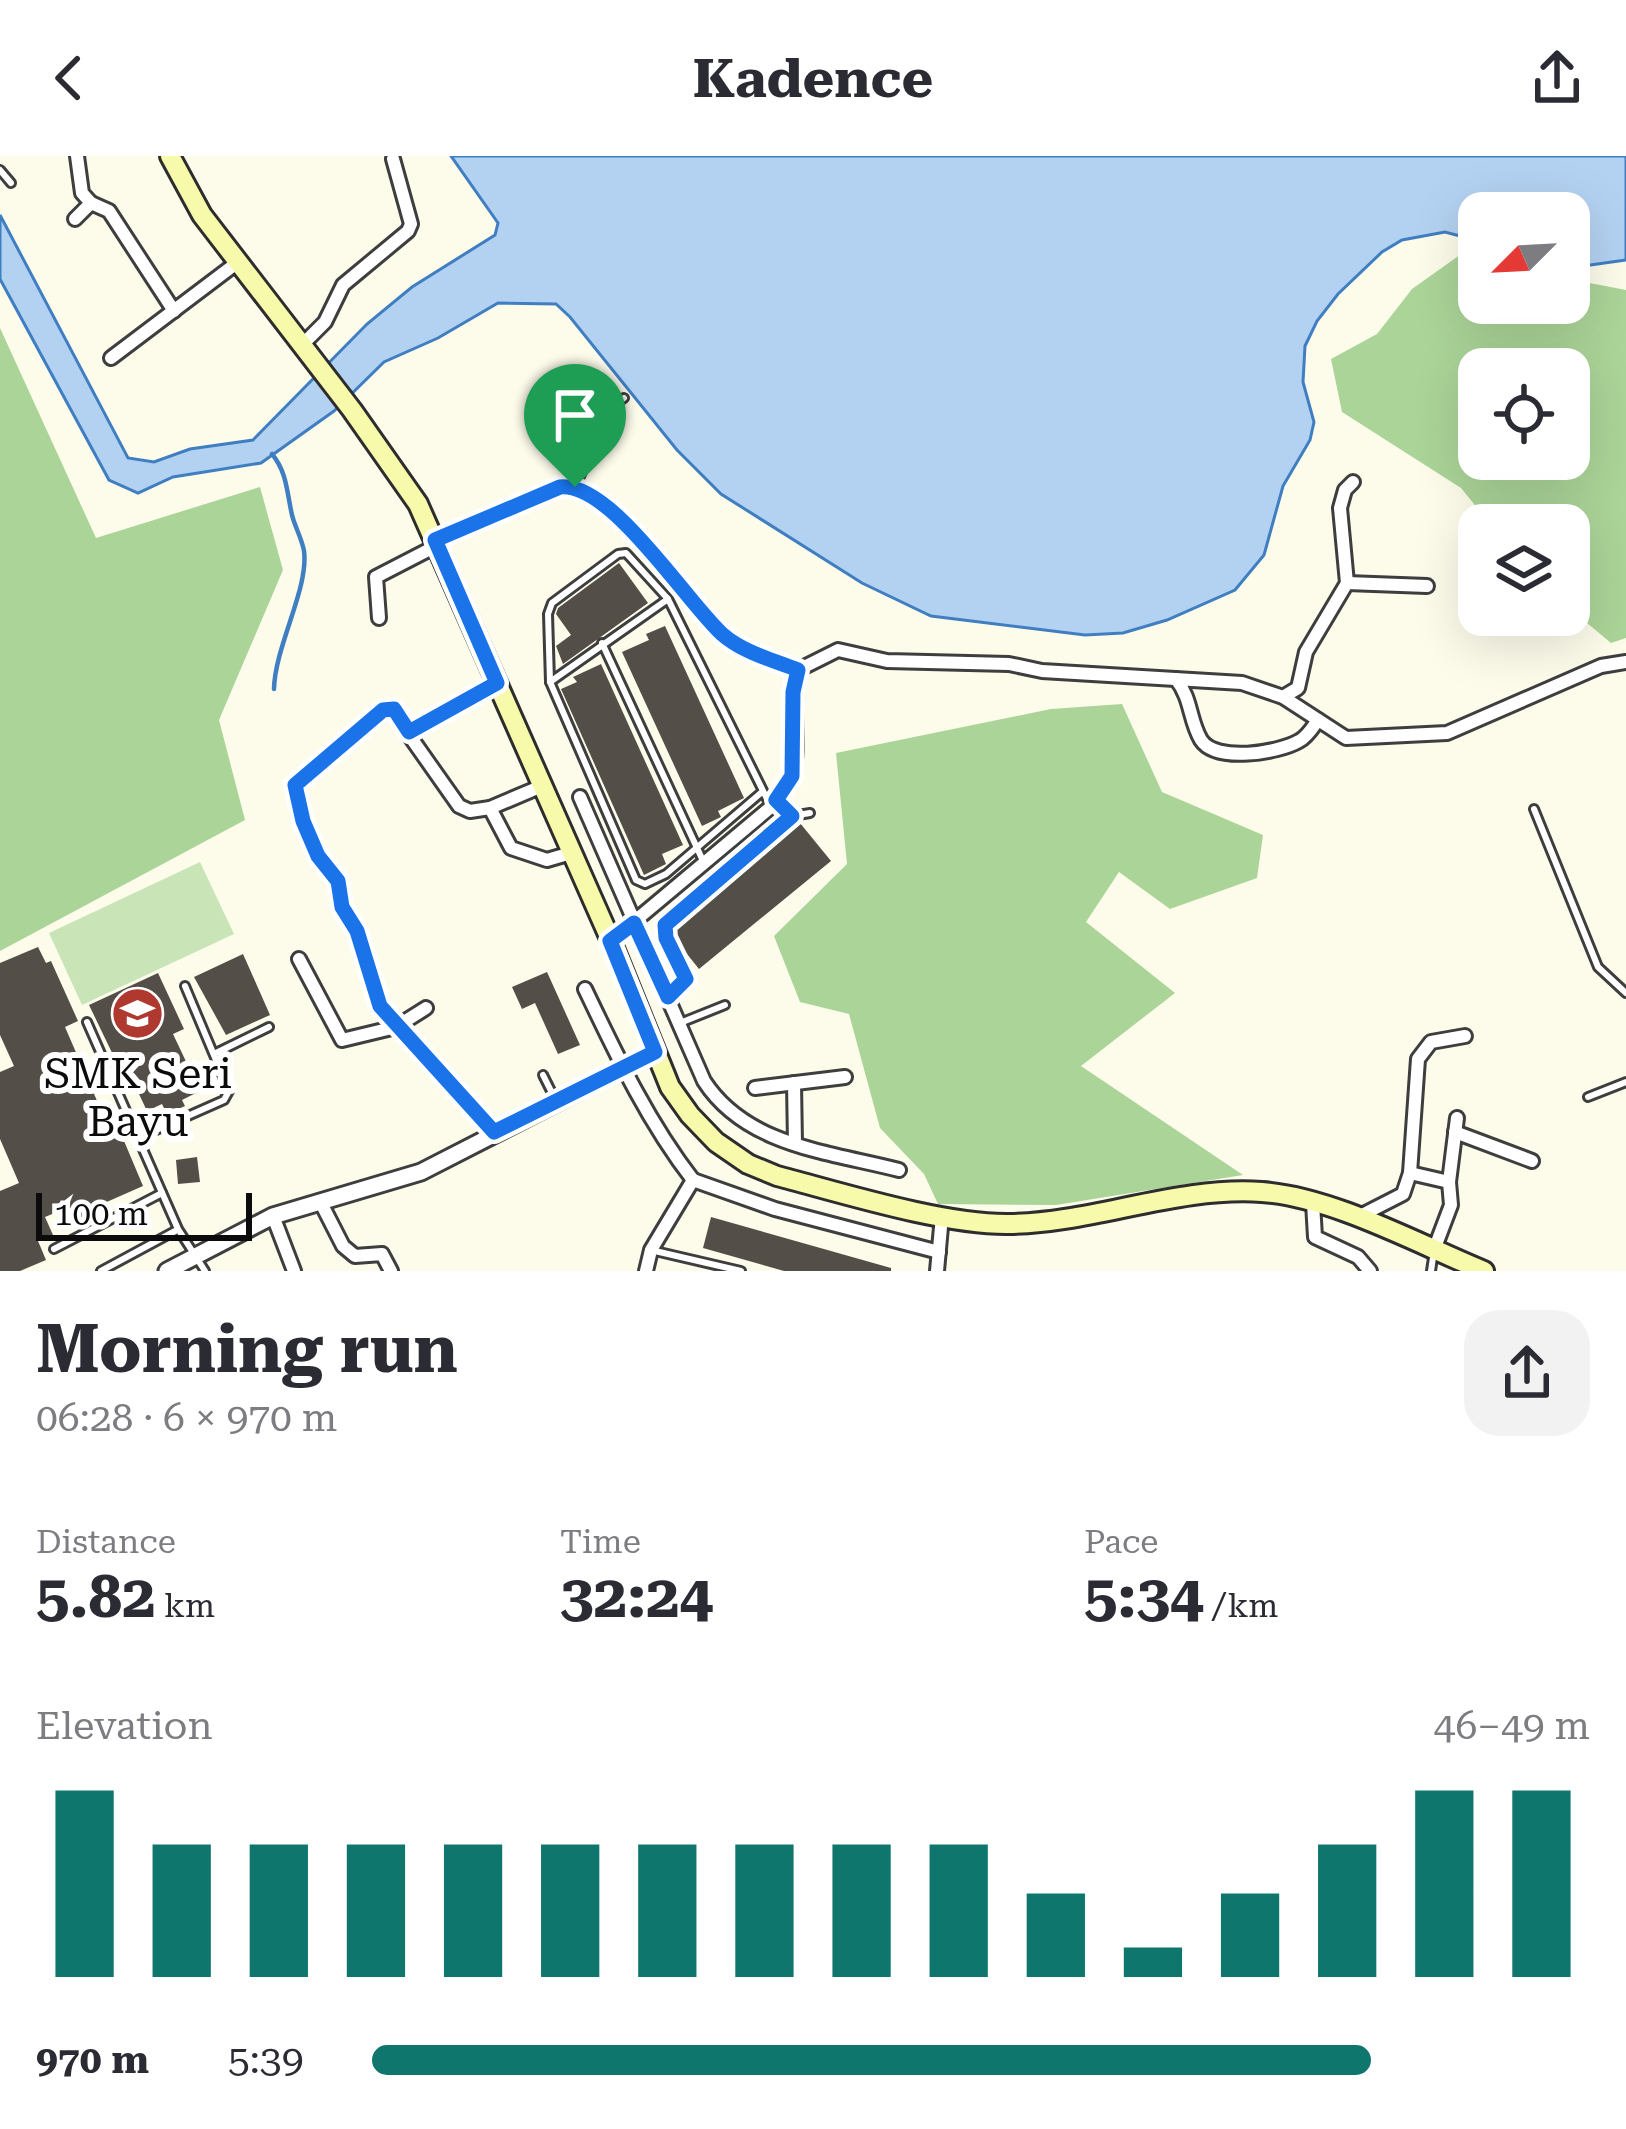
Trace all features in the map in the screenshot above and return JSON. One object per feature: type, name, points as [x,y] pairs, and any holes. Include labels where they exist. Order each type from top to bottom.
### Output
[{"type":"main road","points":[[170,156],[202,215],[401,476],[437,543],[670,1087],[716,1142],[748,1164],[777,1176],[942,1216],[1008,1224],[1229,1192],[1266,1192],[1313,1203],[1484,1271]]},
{"type":"street","points":[[76,156],[82,193],[109,211],[174,311]]},
{"type":"street","points":[[302,345],[325,322],[343,285],[408,231],[411,224],[393,159]]},
{"type":"street","points":[[75,219],[92,203]]},
{"type":"street","points":[[111,358],[238,262]]},
{"type":"street","points":[[1283,697],[1298,688],[1306,652],[1347,583],[1340,508],[1353,482]]},
{"type":"street","points":[[379,618],[376,578],[437,543],[560,487],[575,487],[624,521],[724,636],[798,670]]},
{"type":"street","points":[[1347,583],[1427,586]]},
{"type":"street","points":[[798,670],[838,650],[887,661],[1009,664],[1042,671],[1242,683],[1283,697],[1346,738],[1447,733],[1601,666],[1626,662]]},
{"type":"street","points":[[610,941],[771,806],[792,776],[793,692],[798,670]]},
{"type":"street","points":[[1176,680],[1190,700],[1199,737],[1216,753],[1228,756],[1295,743],[1318,720]]},
{"type":"street","points":[[409,732],[497,683]]},
{"type":"street","points":[[494,1132],[380,1006],[357,931],[342,907],[338,881],[318,856],[295,785],[383,710],[394,709],[459,806],[470,811],[490,808],[542,786]]},
{"type":"street","points":[[580,797],[718,1102],[770,1137],[898,1170]]},
{"type":"street","points":[[490,808],[511,848],[547,860],[572,853]]},
{"type":"street","points":[[299,959],[342,1040],[396,1028],[426,1008]]},
{"type":"street","points":[[585,989],[622,1067],[669,1149],[693,1180],[775,1209],[939,1252]]},
{"type":"street","points":[[1357,1219],[1403,1193],[1410,1173],[1418,1059],[1431,1042],[1465,1036]]},
{"type":"street","points":[[167,1271],[273,1216],[421,1172],[655,1052]]},
{"type":"street","points":[[755,1088],[844,1077]]},
{"type":"street","points":[[794,1083],[795,1144]]},
{"type":"street","points":[[1434,1250],[1451,1205],[1456,1125],[1532,1161]]},
{"type":"street","points":[[1410,1173],[1449,1182]]},
{"type":"street","points":[[646,1271],[651,1250],[693,1180]]},
{"type":"street","points":[[320,1201],[343,1246],[355,1256],[382,1254],[391,1271]]},
{"type":"street","points":[[1313,1203],[1315,1237],[1362,1260],[1370,1271]]},
{"type":"street","points":[[273,1216],[295,1271]]},
{"type":"street","points":[[937,1271],[942,1216]]},
{"type":"lane","points":[[0,170],[11,183]]},
{"type":"lane","points":[[575,487],[589,457],[586,430],[598,415],[624,398]]},
{"type":"lane","points":[[762,792],[666,874],[645,884],[636,880],[550,682],[549,607],[618,554],[626,553],[668,599],[771,806]]},
{"type":"lane","points":[[550,682],[668,599]]},
{"type":"lane","points":[[602,643],[704,862]]},
{"type":"lane","points":[[1534,808],[1598,967],[1626,993]]},
{"type":"lane","points":[[668,997],[686,979],[666,938],[665,925],[792,816],[810,813]]},
{"type":"lane","points":[[138,1138],[224,1100],[229,1091],[185,986]]},
{"type":"lane","points":[[680,1023],[725,1005]]},
{"type":"lane","points":[[87,1022],[178,1229],[205,1271]]},
{"type":"lane","points":[[216,1053],[269,1027]]},
{"type":"lane","points":[[543,1075],[555,1100]]},
{"type":"lane","points":[[1588,1097],[1626,1082]]},
{"type":"lane","points":[[54,1249],[162,1193]]},
{"type":"lane","points":[[101,1271],[178,1229]]},
{"type":"lane","points":[[651,1250],[740,1271]]},
{"type":"lane","points":[[1431,1271],[1434,1250]]},
{"type":"green space","points":[[1458,256],[1458,324],[1590,324],[1590,283],[1626,290],[1626,638],[1611,643],[1590,626],[1590,504],[1474,504],[1461,488],[1342,412],[1331,359],[1377,334],[1412,289]]},
{"type":"green space","points":[[0,328],[96,538],[260,487],[283,570],[219,720],[245,820],[0,951]]},
{"type":"green space","points":[[1122,704],[1162,792],[1263,835],[1257,878],[1170,909],[1119,872],[1086,922],[1175,993],[1081,1066],[1243,1175],[1056,1205],[938,1204],[924,1174],[880,1128],[849,1014],[800,1002],[774,936],[847,864],[836,753],[1051,709]]},
{"type":"green space","points":[[200,862],[234,934],[82,1005],[49,933]]},
{"type":"water","points":[[451,156],[1626,156],[1626,260],[1590,265],[1590,192],[1458,192],[1458,235],[1445,232],[1402,240],[1382,252],[1338,294],[1305,346],[1303,382],[1314,422],[1310,440],[1283,486],[1264,555],[1235,590],[1167,620],[1123,633],[1085,635],[931,616],[862,583],[721,494],[677,450],[556,304],[498,303],[384,362],[334,411],[261,463],[173,477],[138,493],[109,480],[0,279],[0,215],[128,458],[154,462],[190,449],[253,440],[367,324],[412,287],[495,235],[498,223]]},
{"type":"building","points":[[619,563],[648,603],[563,664],[556,646],[571,635],[556,614],[558,608]]},
{"type":"building","points":[[665,626],[744,798],[718,811],[721,817],[702,826],[622,652],[649,640],[646,634]]},
{"type":"building","points":[[601,664],[683,845],[662,854],[666,864],[644,875],[561,689],[577,682],[573,677]]},
{"type":"building","points":[[800,823],[831,861],[699,969],[675,939],[674,928]]},
{"type":"building","points":[[38,947],[46,963],[51,961],[78,1021],[65,1027],[111,1133],[119,1129],[143,1186],[93,1208],[96,1214],[75,1223],[69,1207],[45,1217],[53,1235],[38,1241],[46,1260],[20,1271],[0,1271],[0,1191],[19,1183],[0,1139],[0,1072],[14,1066],[0,1035],[0,963]]},
{"type":"building","points":[[243,954],[270,1015],[226,1035],[194,977]]},
{"type":"building","points":[[547,972],[580,1045],[558,1054],[535,1003],[522,1009],[512,987]]},
{"type":"building","points":[[158,973],[184,1029],[173,1034],[200,1091],[182,1100],[185,1106],[167,1114],[162,1104],[147,1111],[89,1005]]},
{"type":"building","points":[[197,1157],[200,1182],[178,1184],[176,1160]]},
{"type":"building","points":[[711,1217],[891,1271],[784,1271],[703,1248]]},
{"type":"waterway","points":[[272,454],[284,475],[304,566],[274,689]]},
{"type":"place","name":"SMK Seri Bayu","points":[[138,1014]]},
{"type":"route","points":[[560,487],[575,487],[615,512],[724,636],[798,670],[793,692],[794,766],[776,800],[792,816],[665,925],[666,938],[686,979],[668,997],[634,923],[610,941],[655,1052],[494,1132],[380,1006],[357,931],[342,907],[338,881],[318,856],[295,785],[383,710],[394,709],[409,732],[497,683],[435,540],[560,487]]}]
